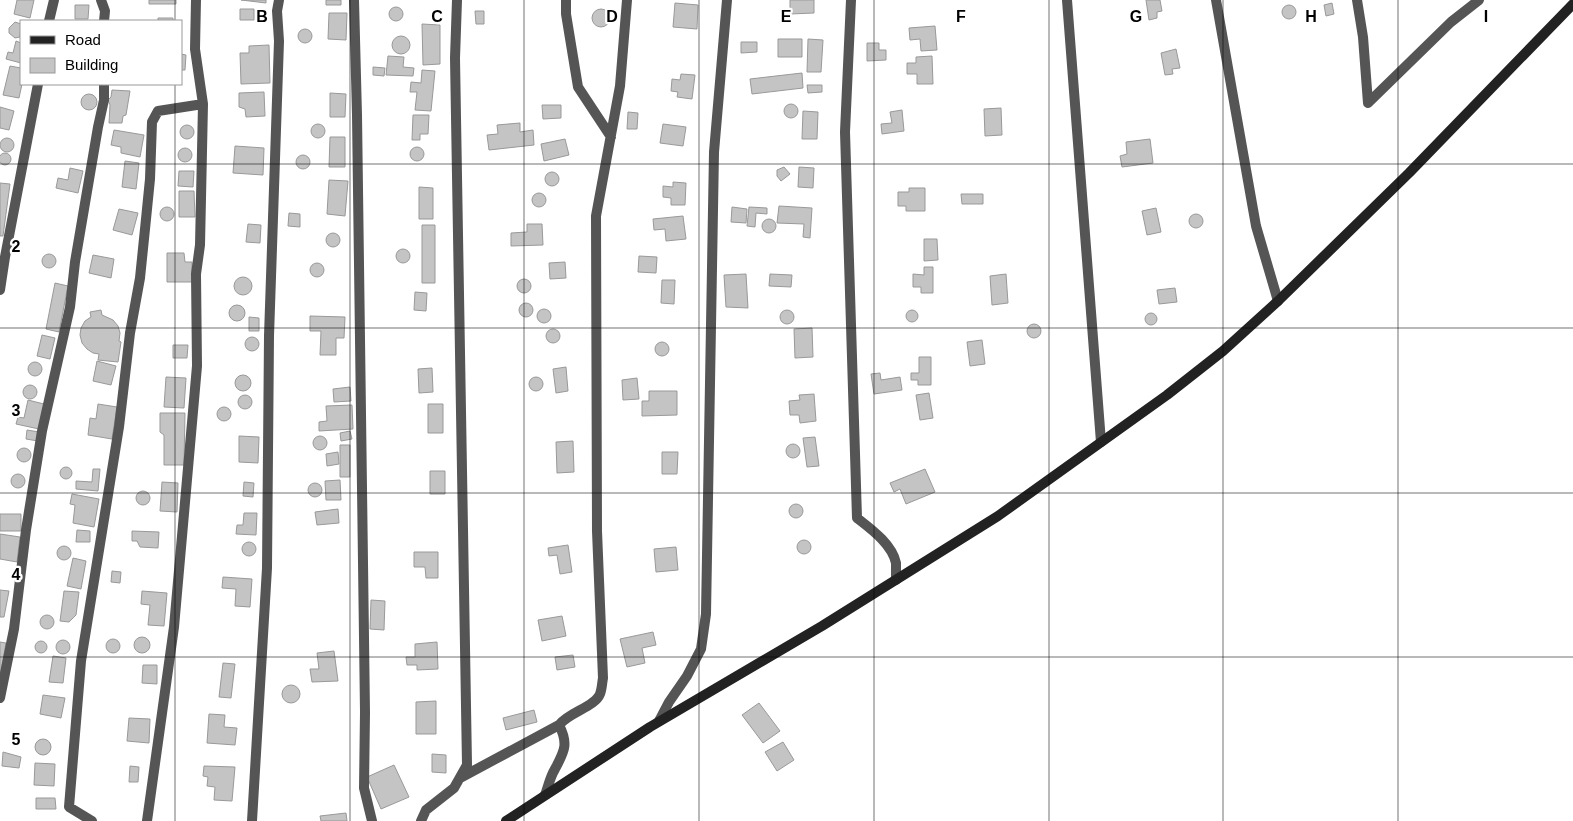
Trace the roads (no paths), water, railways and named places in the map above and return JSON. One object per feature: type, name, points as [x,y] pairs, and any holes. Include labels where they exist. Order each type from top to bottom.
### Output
[{"type":"main road","points":[[506,821],[659,721],[822,626],[998,516],[1167,395],[1223,351],[1278,301],[1409,173],[1573,4]]},
{"type":"street","points":[[49,20],[54,0]]},
{"type":"street","points":[[101,0],[105,11],[104,20]]},
{"type":"street","points":[[147,821],[174,626],[197,366],[196,274],[201,225],[203,104],[195,49],[196,0]]},
{"type":"street","points":[[252,821],[267,568],[269,336],[278,99],[279,41],[277,11],[279,0]]},
{"type":"street","points":[[354,0],[357,115],[364,788],[372,821]]},
{"type":"street","points":[[421,821],[426,810],[454,788],[467,765],[456,0]]},
{"type":"street","points":[[566,0],[566,14],[578,87],[611,137]]},
{"type":"street","points":[[460,778],[560,725],[569,716],[600,696],[603,678],[597,531],[596,216],[620,86],[627,0]]},
{"type":"street","points":[[659,721],[669,702],[687,676],[701,649],[706,614],[714,152],[727,0]]},
{"type":"street","points":[[851,0],[845,132],[857,518],[877,533],[891,553],[896,563],[896,580]]},
{"type":"street","points":[[1067,0],[1101,442]]},
{"type":"street","points":[[1216,0],[1256,226],[1278,301]]},
{"type":"street","points":[[1357,0],[1363,37],[1368,103],[1451,22],[1479,0]]},
{"type":"street","points":[[0,290],[38,85]]},
{"type":"street","points":[[0,698],[14,629],[26,530],[42,431],[70,307],[75,262],[104,100],[104,85]]},
{"type":"street","points":[[92,821],[69,807],[81,660],[114,463],[130,334],[140,278],[150,179],[152,122],[158,111],[203,104]]},
{"type":"street","points":[[545,795],[554,770],[560,761],[566,738],[560,725]]}]
